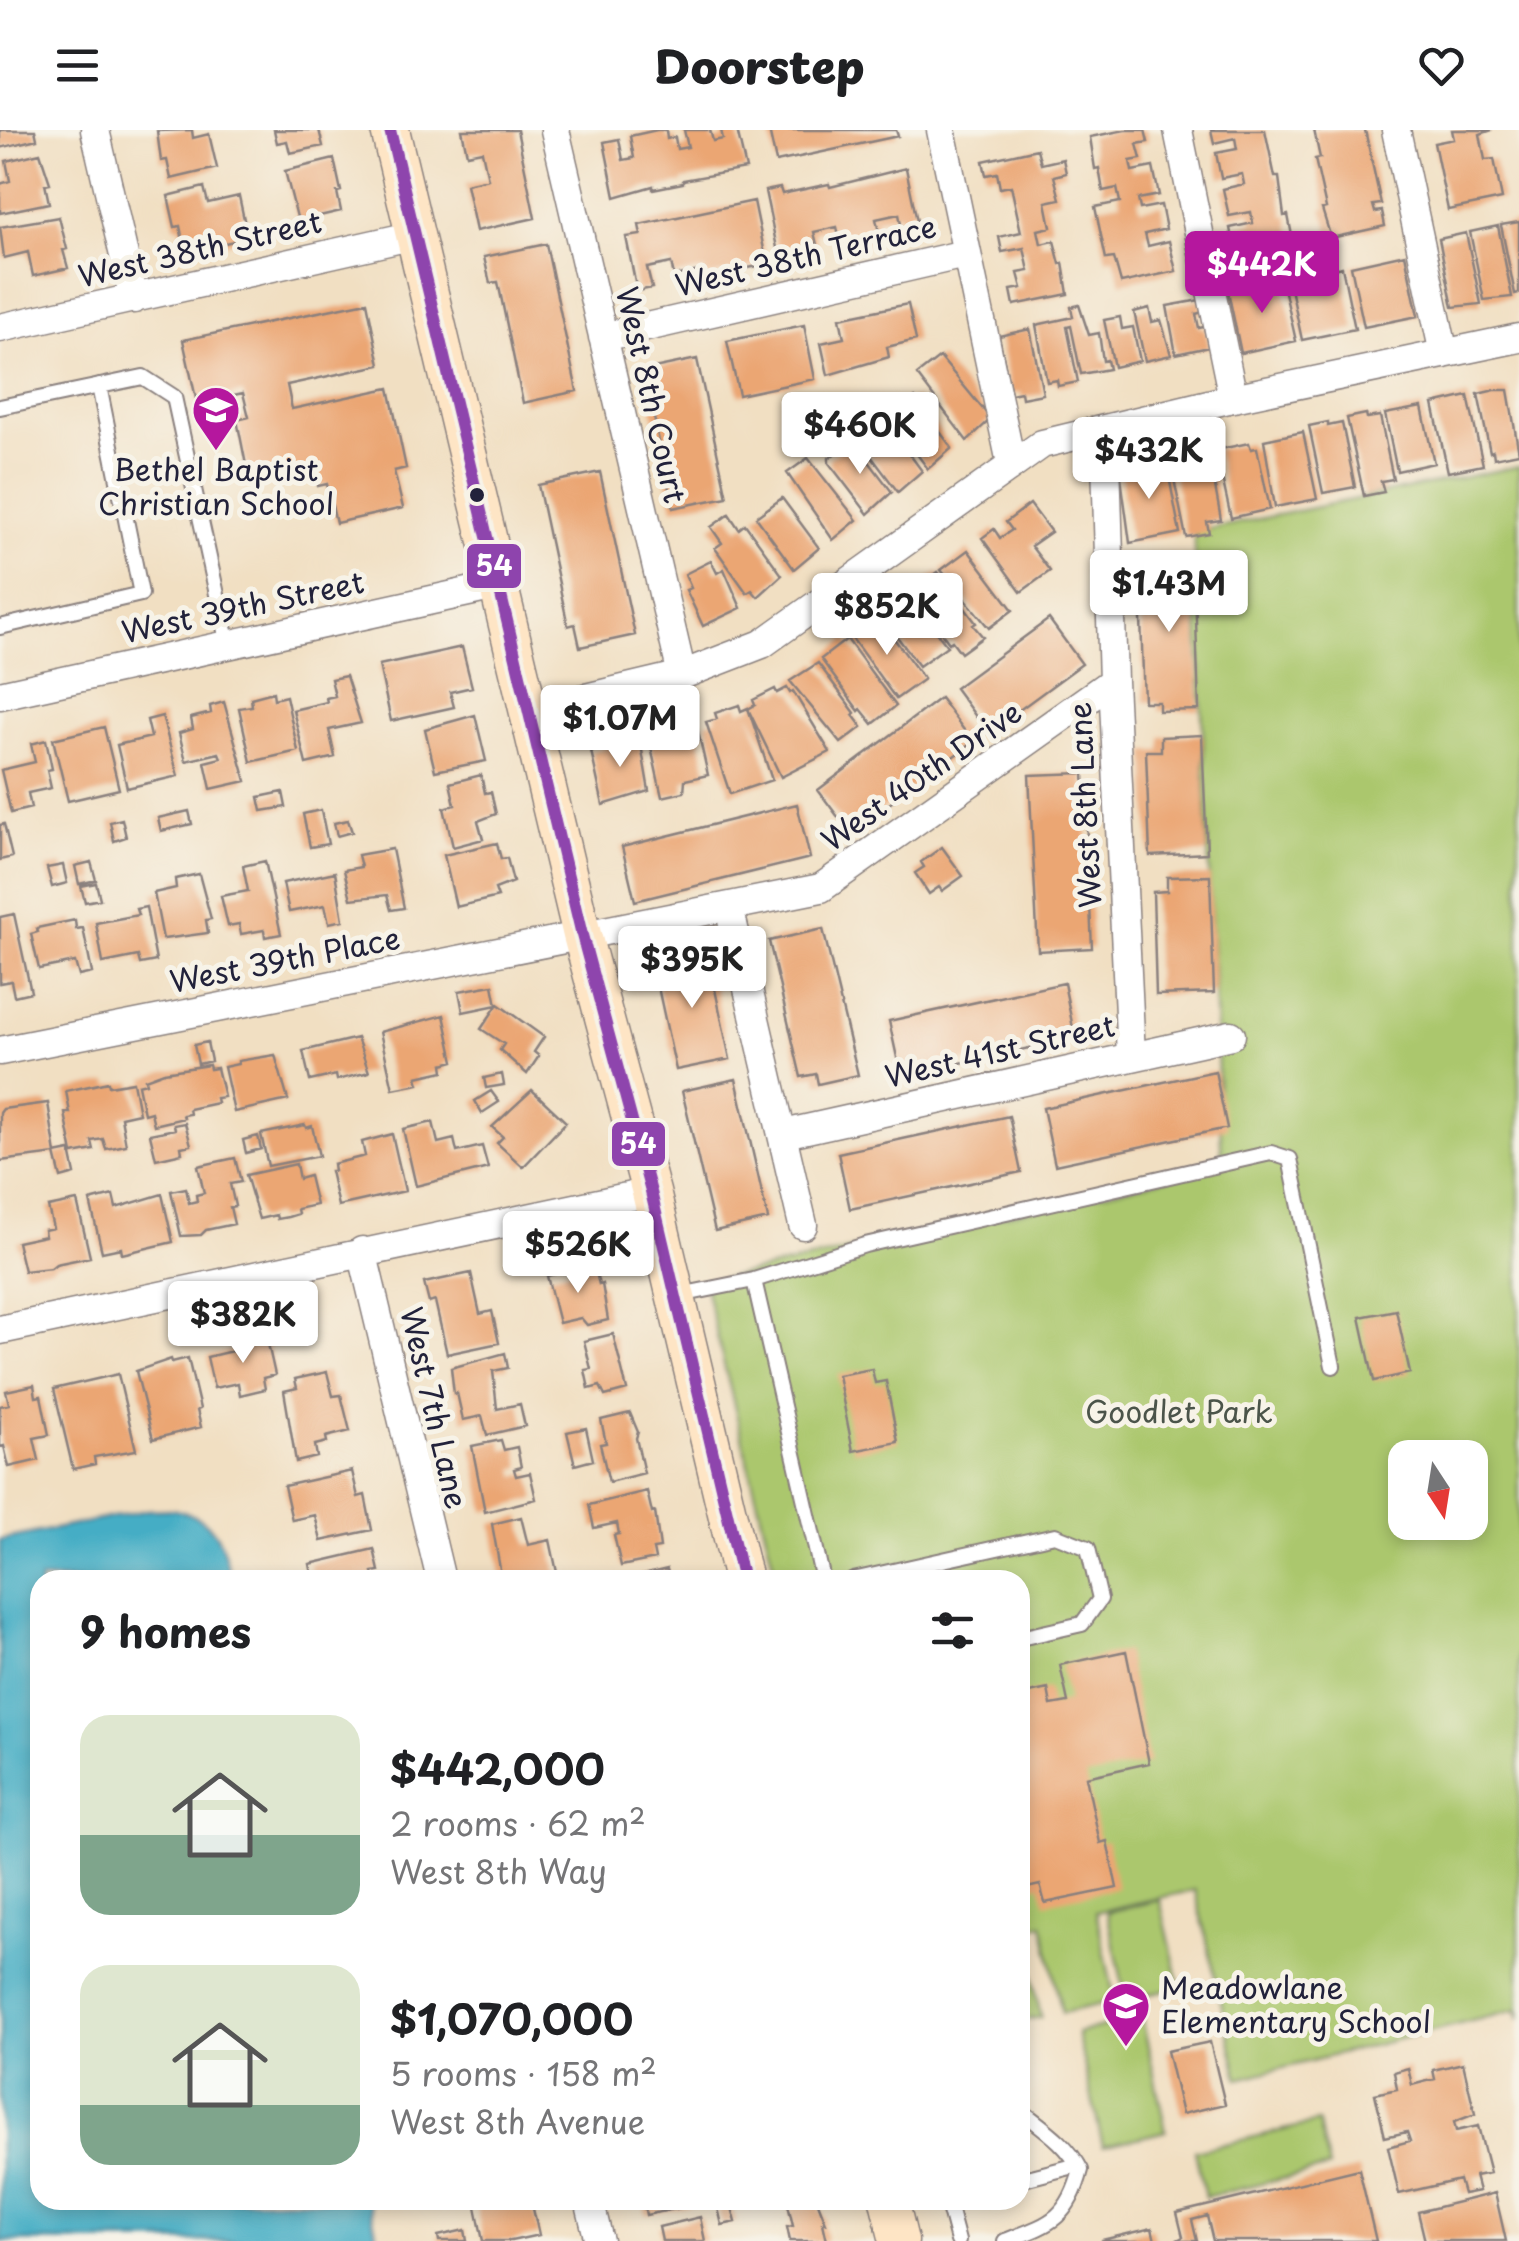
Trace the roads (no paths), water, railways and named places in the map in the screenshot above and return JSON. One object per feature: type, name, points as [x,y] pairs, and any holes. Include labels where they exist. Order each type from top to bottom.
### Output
[{"type":"street","points":[[95,130],[134,299]]},
{"type":"street","points":[[390,130],[582,936],[651,1192],[740,1570]]},
{"type":"street","name":"West 8th Court","points":[[554,130],[682,675]]},
{"type":"street","points":[[940,130],[1012,463]]},
{"type":"street","points":[[1178,130],[1234,398]]},
{"type":"street","points":[[1396,130],[1444,354]]},
{"type":"street","name":"West 38th Street","points":[[0,328],[415,235]]},
{"type":"street","name":"West 38th Terrace","points":[[603,337],[965,254]]},
{"type":"street","points":[[530,711],[682,675],[762,644],[1042,444],[1234,398],[1519,338]]},
{"type":"street","name":"West 8th Lane","points":[[1106,430],[1112,681],[1130,1056]]},
{"type":"street","name":"West 39th Street","points":[[0,695],[500,585]]},
{"type":"street","name":"West 40th Drive","points":[[582,936],[821,888],[1112,681]]},
{"type":"street","points":[[730,906],[803,1225]]},
{"type":"street","name":"West 39th Place","points":[[0,1050],[582,936]]},
{"type":"street","name":"West 41st Street","points":[[784,1134],[1231,1035]]},
{"type":"street","points":[[0,1330],[651,1192]]},
{"type":"street","name":"West 7th Lane","points":[[362,1252],[439,1570]]},
{"type":"street","points":[[592,2210],[599,2241]]},
{"type":"street","points":[[891,2210],[899,2241]]},
{"type":"lane","points":[[0,407],[143,377],[174,397],[228,645]]},
{"type":"lane","points":[[0,626],[141,594],[99,386]]},
{"type":"lane","points":[[676,1296],[754,1280],[865,1245],[1271,1153],[1290,1159],[1334,1366]]},
{"type":"lane","points":[[754,1280],[820,1570]]},
{"type":"lane","points":[[898,1570],[1055,1535],[1088,1548],[1100,1599],[1082,1624],[1030,1636]]},
{"type":"lane","points":[[1005,2241],[1054,2222],[1074,2198],[1081,2170],[1059,2140],[1030,2118]]},
{"type":"lane","points":[[1030,2178],[1078,2166]]},
{"type":"lane","points":[[950,2210],[958,2241]]},
{"type":"water","points":[[170,1509],[198,1517],[220,1541],[228,1570],[30,1570],[30,2210],[371,2210],[378,2241],[0,2241],[0,1540],[147,1510]]},
{"type":"place","name":"Bethel Baptist Christian School","points":[[216,452]]},
{"type":"place","name":"Meadowlane Elementary School","points":[[1126,2048]]},
{"type":"park label","name":"Goodlet Park","points":[[1179,1413]]}]
